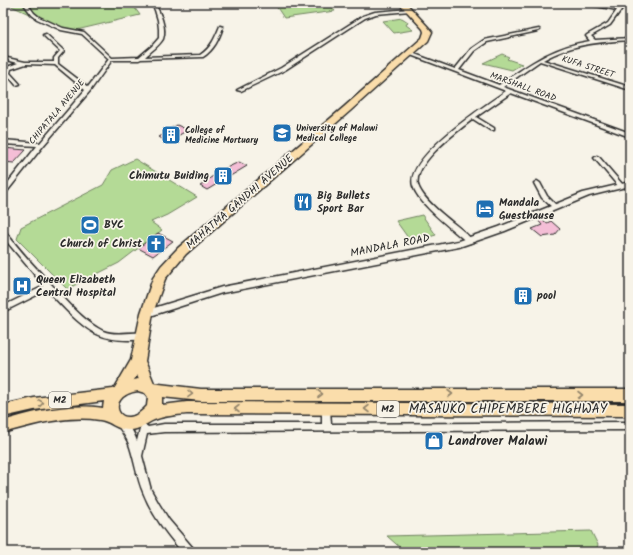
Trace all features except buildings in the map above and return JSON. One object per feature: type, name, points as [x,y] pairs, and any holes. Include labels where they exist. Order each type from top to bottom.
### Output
[{"type":"main road","name":"MAHATMA GANDHI AVENUE","points":[[119,392],[138,361],[148,313],[159,278],[165,269],[182,251],[410,54],[425,39],[428,32],[421,21],[406,6]]},
{"type":"main road","points":[[138,361],[157,399],[156,405],[146,422]]},
{"type":"main road","name":"M2","points":[[3,411],[34,404],[119,392],[126,388],[138,385],[151,388]]},
{"type":"main road","name":"MASAUKO CHIPEMBERE HIGHWAY","points":[[151,388],[189,394],[630,395]]},
{"type":"main road","points":[[116,419],[110,408],[112,401],[119,392]]},
{"type":"main road","name":"MASAUKO CHIPEMBERE HIGHWAY","points":[[146,422],[167,410],[187,408],[630,410]]},
{"type":"main road","name":"M2","points":[[3,426],[72,412],[98,412],[116,419],[133,423],[146,422]]},
{"type":"street","points":[[25,3],[38,18],[62,29],[83,33],[111,59],[201,56],[208,52],[213,45],[221,27]]},
{"type":"street","points":[[139,59],[154,47],[161,38],[160,24],[156,10],[152,3]]},
{"type":"street","points":[[582,3],[619,9]]},
{"type":"street","points":[[594,42],[588,36],[608,24],[624,3]]},
{"type":"street","points":[[239,90],[283,69],[364,17],[406,6]]},
{"type":"street","points":[[456,71],[467,56],[479,45],[538,30]]},
{"type":"street","points":[[45,35],[62,51],[56,58],[56,64]]},
{"type":"street","points":[[500,87],[540,60],[558,50],[594,42],[630,39]]},
{"type":"street","name":"MARSHALL ROAD","points":[[410,54],[630,135]]},
{"type":"street","points":[[3,58],[27,64]]},
{"type":"street","name":"CHIPATALA AVENUE","points":[[3,193],[41,145],[88,90],[111,59]]},
{"type":"street","name":"KUFA STREET","points":[[540,60],[630,89]]},
{"type":"street","points":[[18,84],[11,77],[8,70],[16,65],[56,64],[88,90]]},
{"type":"street","points":[[470,241],[418,192],[414,184],[414,176],[419,167],[446,138],[510,91]]},
{"type":"street","points":[[473,117],[492,129]]},
{"type":"street","points":[[3,142],[41,145]]},
{"type":"street","points":[[597,158],[627,185]]},
{"type":"street","points":[[537,183],[544,197],[554,206]]},
{"type":"street","name":"MANDALA ROAD","points":[[148,313],[222,290],[444,248],[497,232],[554,206],[591,192],[627,185]]},
{"type":"street","points":[[3,232],[49,286],[90,328],[100,333],[114,336],[143,336]]},
{"type":"street","points":[[3,309],[49,286]]},
{"type":"street","points":[[326,409],[327,427]]},
{"type":"street","points":[[116,419],[127,428],[131,437],[147,492],[161,517],[189,552]]},
{"type":"street","points":[[137,457],[146,422],[164,428],[630,426]]},
{"type":"green space","points":[[5,3],[131,3],[140,15],[68,32]]},
{"type":"green space","points":[[301,3],[328,3],[335,11],[284,18],[276,6]]},
{"type":"green space","points":[[402,18],[408,22],[406,25],[413,30],[394,33],[383,21]]},
{"type":"green space","points":[[502,54],[509,57],[507,59],[522,64],[512,70],[483,63]]},
{"type":"green space","name":"BYC","points":[[135,159],[197,197],[167,215],[151,222],[162,230],[119,263],[67,289],[17,239],[21,227],[103,185],[112,170]]},
{"type":"green space","points":[[422,215],[436,235],[411,242],[396,221]]},
{"type":"green space","points":[[591,531],[598,545],[595,552],[405,552],[387,536]]},
{"type":"place","name":"University of Malawi Medical College","points":[[282,133]]},
{"type":"place","name":"College of Medicine Mortuary","points":[[171,135]]},
{"type":"place","name":"Chimutu Buiding","points":[[223,176]]},
{"type":"place","name":"Big Bullets Sport Bar","points":[[303,202]]},
{"type":"place","name":"Mandala Guesthause","points":[[485,209]]},
{"type":"place","name":"BYC","points":[[90,225]]},
{"type":"place","name":"Church of Christ","points":[[156,244]]},
{"type":"place","name":"Queen Elizabeth Central Hospital","points":[[22,286]]},
{"type":"place","name":"pool","points":[[523,296]]},
{"type":"place","name":"Landrover Malawi","points":[[434,441]]}]
